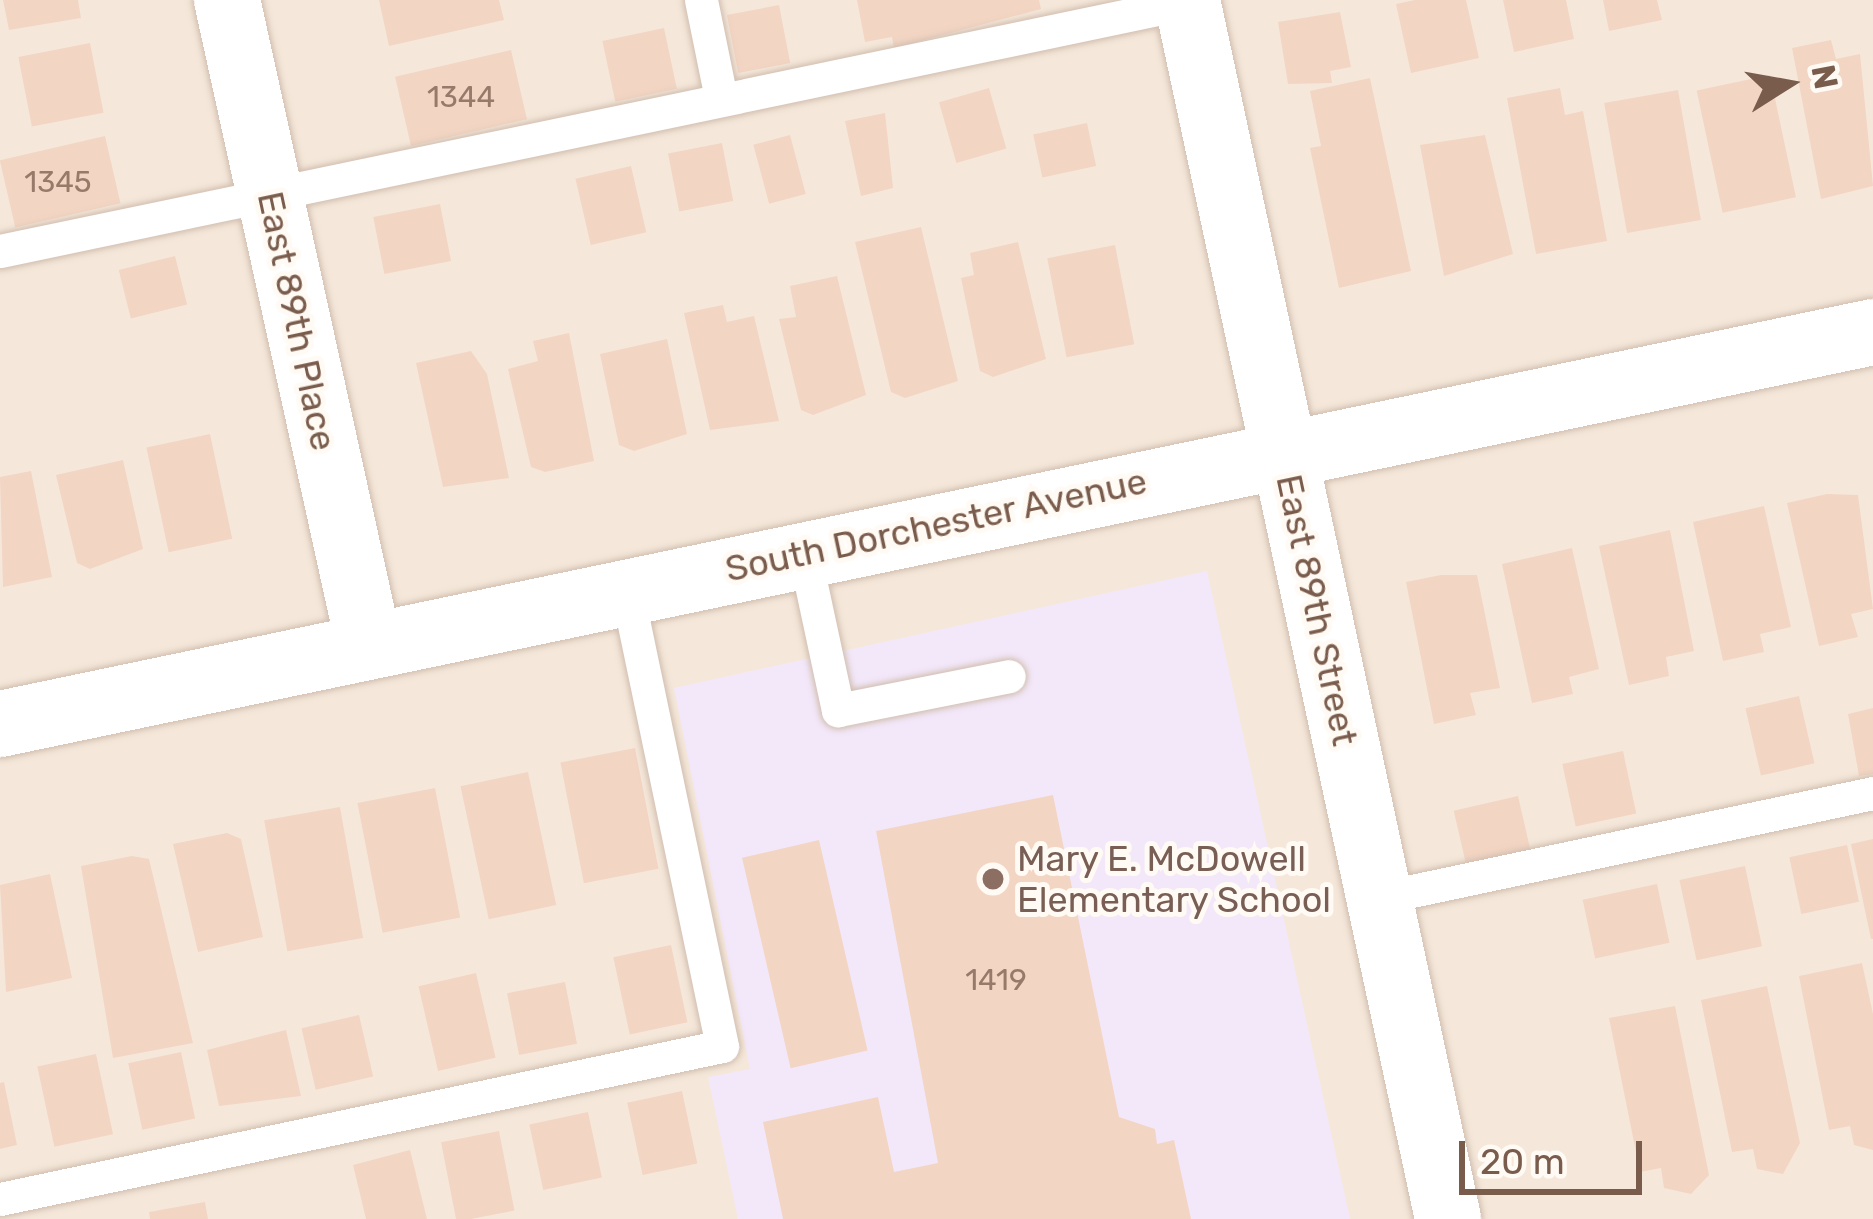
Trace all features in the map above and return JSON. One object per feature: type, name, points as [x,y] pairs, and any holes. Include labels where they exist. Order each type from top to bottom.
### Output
[{"type":"street","name":"East 89th Place","points":[[227,0],[368,641]]},
{"type":"street","name":"East 89th Street","points":[[1191,1],[1448,1219]]},
{"type":"street","name":"South Dorchester Avenue","points":[[0,724],[368,641],[1873,332]]},
{"type":"lane","points":[[700,0],[721,98]]},
{"type":"lane","points":[[0,251],[1191,1]]},
{"type":"lane","points":[[804,552],[838,710],[1009,676]]},
{"type":"lane","points":[[0,1199],[722,1046],[626,589]]},
{"type":"lane","points":[[1379,898],[1873,793]]},
{"type":"shaded area","points":[[0,0],[1873,0],[1873,1219],[0,1219]]},
{"type":"shaded area","name":"Mary E. McDowell Elementary School","points":[[1207,571],[1350,1219],[738,1219],[708,1077],[750,1069],[674,688]]},
{"type":"building","points":[[3,0],[78,0],[81,18],[9,30]]},
{"type":"building","points":[[379,0],[499,0],[504,20],[389,46]]},
{"type":"building","points":[[857,0],[1039,0],[1041,9],[894,48],[892,37],[865,42]]},
{"type":"building","points":[[1466,0],[1479,58],[1411,73],[1396,4]]},
{"type":"building","points":[[1503,0],[1566,0],[1574,39],[1514,52]]},
{"type":"building","points":[[1603,0],[1657,0],[1662,20],[1609,31]]},
{"type":"building","points":[[779,5],[790,63],[738,73],[727,15]]},
{"type":"building","points":[[1340,12],[1351,67],[1330,71],[1332,83],[1288,84],[1278,22]]},
{"type":"building","points":[[664,28],[677,89],[615,102],[602,41]]},
{"type":"building","points":[[1831,40],[1836,59],[1860,54],[1873,186],[1821,199],[1792,48]]},
{"type":"building","points":[[90,43],[104,113],[32,127],[18,57]]},
{"type":"building","points":[[511,50],[527,119],[411,146],[395,77]]},
{"type":"building","points":[[1770,75],[1796,197],[1723,213],[1697,91]]},
{"type":"building","points":[[1370,78],[1411,271],[1339,288],[1310,148],[1321,146],[1310,91]]},
{"type":"building","points":[[989,88],[1006,149],[956,163],[939,102]]},
{"type":"building","points":[[1560,88],[1565,115],[1583,111],[1607,241],[1536,254],[1507,98]]},
{"type":"building","points":[[1678,90],[1701,220],[1627,233],[1604,103]]},
{"type":"building","points":[[885,113],[893,188],[861,196],[845,121]]},
{"type":"building","points":[[1087,123],[1096,166],[1042,177],[1033,134]]},
{"type":"building","points":[[790,135],[806,194],[769,204],[753,145]]},
{"type":"building","points":[[1485,135],[1513,254],[1444,276],[1420,145]]},
{"type":"building","points":[[105,136],[121,203],[15,228],[0,160]]},
{"type":"building","points":[[722,143],[733,201],[679,211],[668,153]]},
{"type":"building","points":[[631,166],[646,232],[591,245],[575,179]]},
{"type":"building","points":[[440,204],[451,261],[384,274],[373,217]]},
{"type":"building","points":[[921,227],[958,381],[905,398],[891,392],[855,242]]},
{"type":"building","points":[[1018,242],[1046,359],[993,377],[980,371],[961,278],[974,275],[970,253]]},
{"type":"building","points":[[1115,245],[1134,344],[1067,357],[1047,258]]},
{"type":"building","points":[[175,256],[187,305],[131,319],[119,270]]},
{"type":"building","points":[[837,276],[866,395],[813,415],[801,410],[779,319],[796,317],[790,286]]},
{"type":"building","points":[[723,305],[727,322],[754,316],[779,421],[710,430],[684,313]]},
{"type":"building","points":[[569,333],[594,461],[545,472],[531,467],[508,369],[538,361],[533,341]]},
{"type":"building","points":[[667,339],[687,434],[634,451],[619,445],[600,354]]},
{"type":"building","points":[[471,351],[487,374],[509,478],[443,487],[416,363]]},
{"type":"building","points":[[210,434],[232,539],[169,552],[146,448]]},
{"type":"building","points":[[123,460],[143,549],[90,569],[77,563],[56,475]]},
{"type":"building","points":[[31,471],[52,577],[3,587],[0,477]]},
{"type":"building","points":[[1827,494],[1858,495],[1873,609],[1851,614],[1858,637],[1819,646],[1787,503]]},
{"type":"building","points":[[1764,506],[1791,627],[1760,634],[1764,652],[1723,661],[1693,522]]},
{"type":"building","points":[[1670,530],[1694,651],[1666,657],[1669,676],[1629,685],[1599,546]]},
{"type":"building","points":[[1572,548],[1599,669],[1569,677],[1573,694],[1532,703],[1502,564]]},
{"type":"building","points":[[1477,575],[1500,688],[1470,693],[1476,715],[1434,724],[1406,582]]},
{"type":"building","points":[[1799,696],[1815,763],[1761,776],[1745,708]]},
{"type":"building","points":[[1873,708],[1873,774],[1859,776],[1848,714]]},
{"type":"building","points":[[635,748],[658,869],[584,883],[560,763]]},
{"type":"building","points":[[1623,751],[1636,814],[1576,826],[1562,764]]},
{"type":"building","points":[[528,772],[556,905],[489,919],[461,786]]},
{"type":"building","points":[[435,788],[460,918],[383,933],[357,803]]},
{"type":"building","points":[[1053,795],[1119,1117],[1155,1129],[1157,1144],[1174,1140],[1191,1219],[783,1219],[763,1122],[878,1097],[894,1172],[938,1163],[876,831]]},
{"type":"building","points":[[1518,796],[1532,855],[1467,870],[1454,811]]},
{"type":"building","points":[[340,807],[363,938],[287,951],[264,820]]},
{"type":"building","points":[[227,833],[241,839],[263,937],[198,952],[173,844]]},
{"type":"building","points":[[1873,839],[1873,939],[1871,939],[1851,844]]},
{"type":"building","points":[[819,840],[868,1050],[791,1068],[742,858]]},
{"type":"building","points":[[1847,845],[1859,902],[1801,914],[1789,857]]},
{"type":"building","points":[[132,856],[149,859],[193,1043],[113,1058],[81,866]]},
{"type":"building","points":[[1745,866],[1762,946],[1697,960],[1679,880]]},
{"type":"building","points":[[50,874],[72,978],[6,992],[0,885]]},
{"type":"building","points":[[1657,884],[1669,943],[1595,958],[1583,900]]},
{"type":"building","points":[[671,945],[687,1022],[630,1035],[613,957]]},
{"type":"building","points":[[1862,963],[1873,1014],[1873,1150],[1854,1145],[1850,1126],[1829,1130],[1799,976]]},
{"type":"building","points":[[476,973],[496,1058],[438,1071],[419,986]]},
{"type":"building","points":[[565,982],[577,1044],[519,1055],[507,993]]},
{"type":"building","points":[[1767,986],[1800,1143],[1783,1174],[1757,1169],[1753,1149],[1732,1152],[1701,1000]]},
{"type":"building","points":[[1675,1006],[1709,1175],[1691,1194],[1664,1188],[1661,1168],[1640,1172],[1609,1018]]},
{"type":"building","points":[[359,1015],[373,1076],[316,1090],[302,1028]]},
{"type":"building","points":[[286,1030],[301,1096],[219,1106],[207,1050]]},
{"type":"building","points":[[181,1052],[195,1119],[142,1130],[128,1063]]},
{"type":"building","points":[[96,1054],[113,1134],[54,1147],[37,1066]]},
{"type":"building","points":[[4,1082],[17,1145],[0,1149],[0,1083]]},
{"type":"building","points":[[682,1091],[697,1163],[643,1175],[627,1103]]},
{"type":"building","points":[[588,1112],[602,1178],[543,1190],[529,1124]]},
{"type":"building","points":[[499,1131],[514,1211],[456,1219],[441,1142]]},
{"type":"building","points":[[410,1150],[427,1219],[366,1219],[353,1165]]},
{"type":"building","points":[[205,1202],[208,1219],[150,1219],[149,1212]]},
{"type":"place","name":"Mary E. McDowell Elementary School","points":[[993,879]]}]
